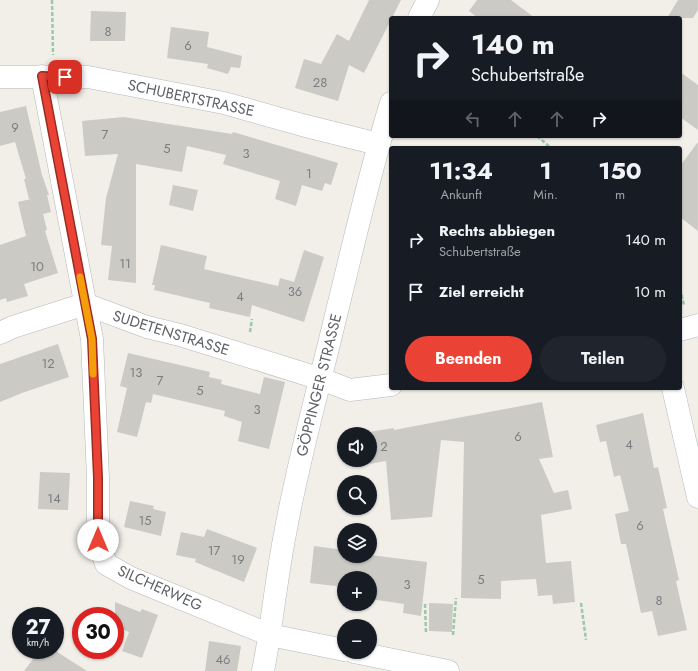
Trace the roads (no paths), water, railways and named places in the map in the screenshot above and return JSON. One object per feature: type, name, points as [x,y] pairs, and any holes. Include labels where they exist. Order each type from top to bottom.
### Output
[{"type":"street","points":[[420,16],[428,0]]},
{"type":"street","name":"SILCHERWEG","points":[[48,76],[84,304],[92,339],[98,478],[98,540],[106,564],[131,578],[270,635],[337,649]]},
{"type":"street","name":"SCHUBERTSTRASSE","points":[[0,77],[88,77],[224,103],[378,144]]},
{"type":"street","name":"GÖPPINGER STRASSE","points":[[263,671],[270,635],[284,535],[306,432],[378,144],[389,109]]},
{"type":"street","points":[[0,333],[13,327],[84,304]]},
{"type":"street","name":"SUDETENSTRASSE","points":[[84,304],[147,327],[180,335],[320,379],[350,390],[389,385]]},
{"type":"street","points":[[682,330],[698,326]]},
{"type":"street","points":[[673,390],[698,497]]},
{"type":"street","points":[[377,657],[448,671]]}]
